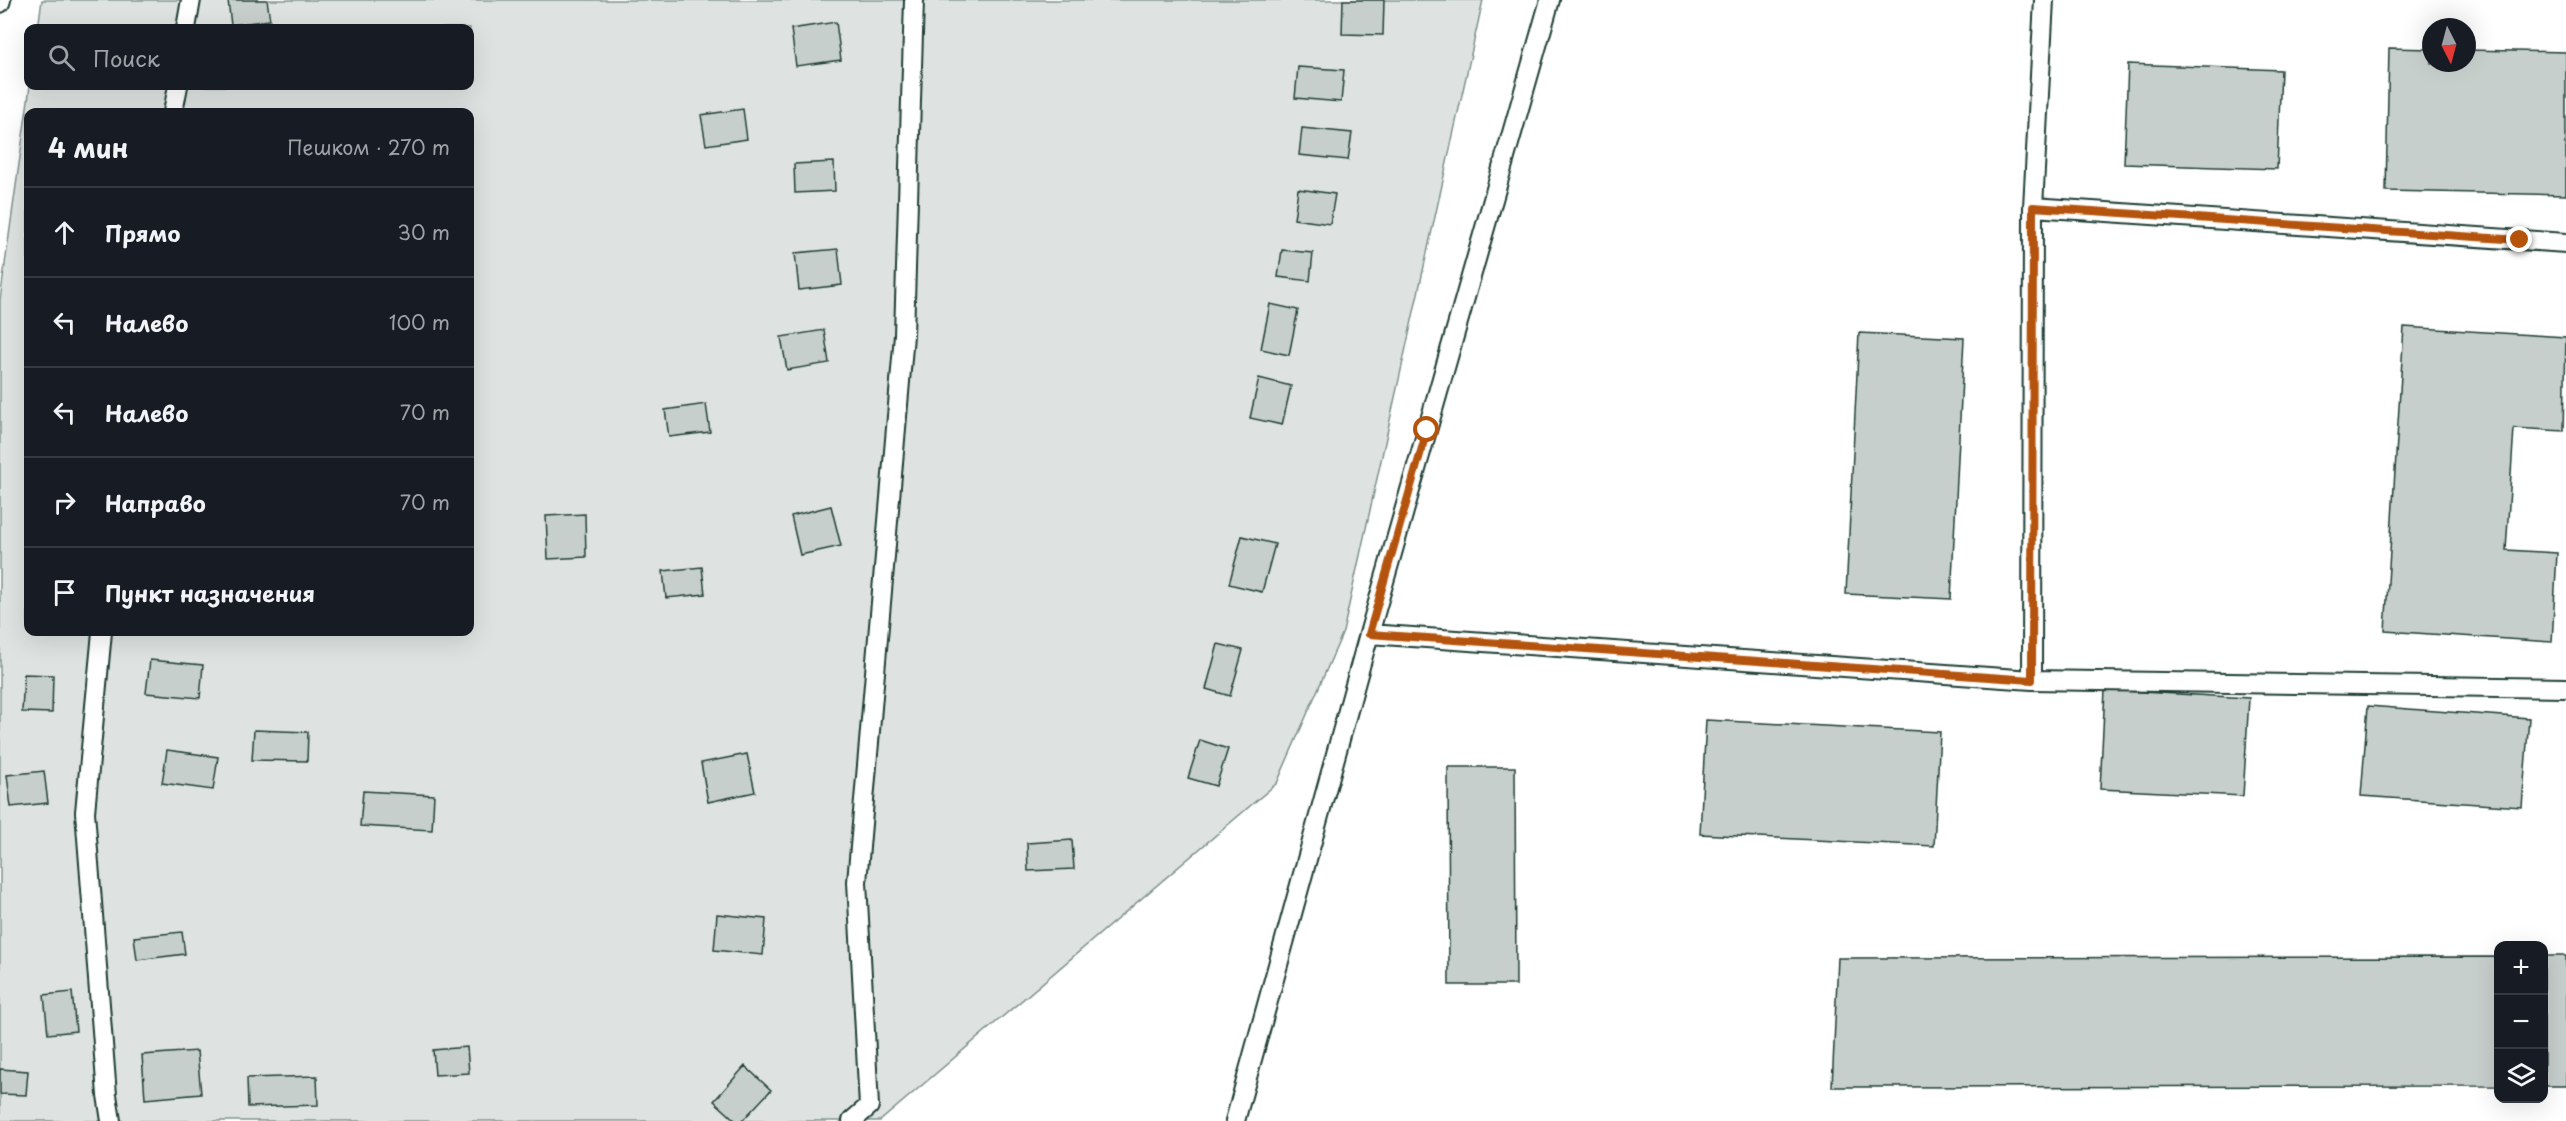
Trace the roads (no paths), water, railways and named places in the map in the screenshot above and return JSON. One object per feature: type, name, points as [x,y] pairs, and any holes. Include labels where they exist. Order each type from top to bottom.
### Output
[{"type":"lane","points":[[187,24],[191,0]]},
{"type":"lane","points":[[852,1121],[869,1106],[857,882],[904,335],[914,0]]},
{"type":"lane","points":[[1235,1121],[1369,634],[1550,0]]},
{"type":"lane","points":[[2032,680],[2033,207],[2044,0]]},
{"type":"lane","points":[[175,108],[177,90]]},
{"type":"lane","points":[[2033,207],[2566,243]]},
{"type":"lane","points":[[1369,634],[2032,680],[2566,688]]},
{"type":"lane","points":[[102,636],[85,812],[107,1095],[111,1121]]}]
